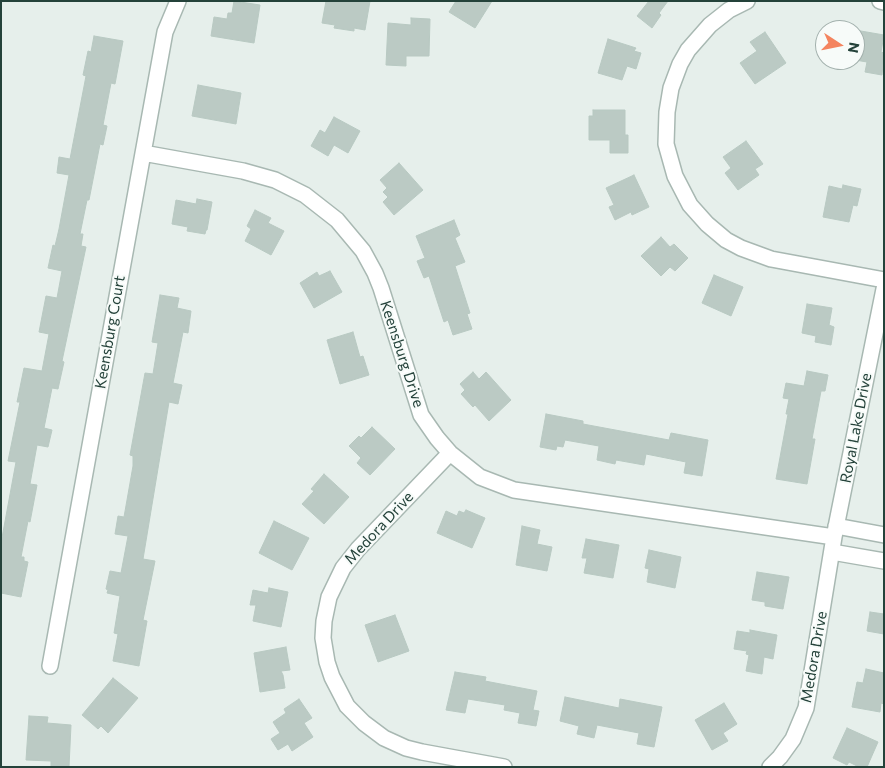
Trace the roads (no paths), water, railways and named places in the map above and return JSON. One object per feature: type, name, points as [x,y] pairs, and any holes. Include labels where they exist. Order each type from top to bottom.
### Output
[{"type":"street","name":"Keensburg Court","points":[[50,666],[165,32],[178,1]]},
{"type":"street","points":[[747,1],[729,10],[710,26],[688,50],[680,64],[671,88],[666,112],[666,144],[675,176],[690,205],[707,224],[726,240],[741,248],[771,259],[884,280]]},
{"type":"street","name":"Keensburg Drive","points":[[143,154],[243,171],[275,180],[305,195],[337,220],[363,252],[375,273],[421,415],[450,453],[480,477],[514,490],[835,532],[884,535]]},
{"type":"street","name":"Royal Lake Drive","points":[[835,532],[884,289]]},
{"type":"street","name":"Medora Drive","points":[[450,453],[358,549],[343,568],[329,598],[324,621],[323,638],[327,662],[332,677],[347,706],[364,723],[384,738],[406,748],[422,752],[504,767]]},
{"type":"street","name":"Medora Drive","points":[[770,767],[793,739],[806,708],[835,532]]},
{"type":"street","points":[[832,552],[884,561]]}]
